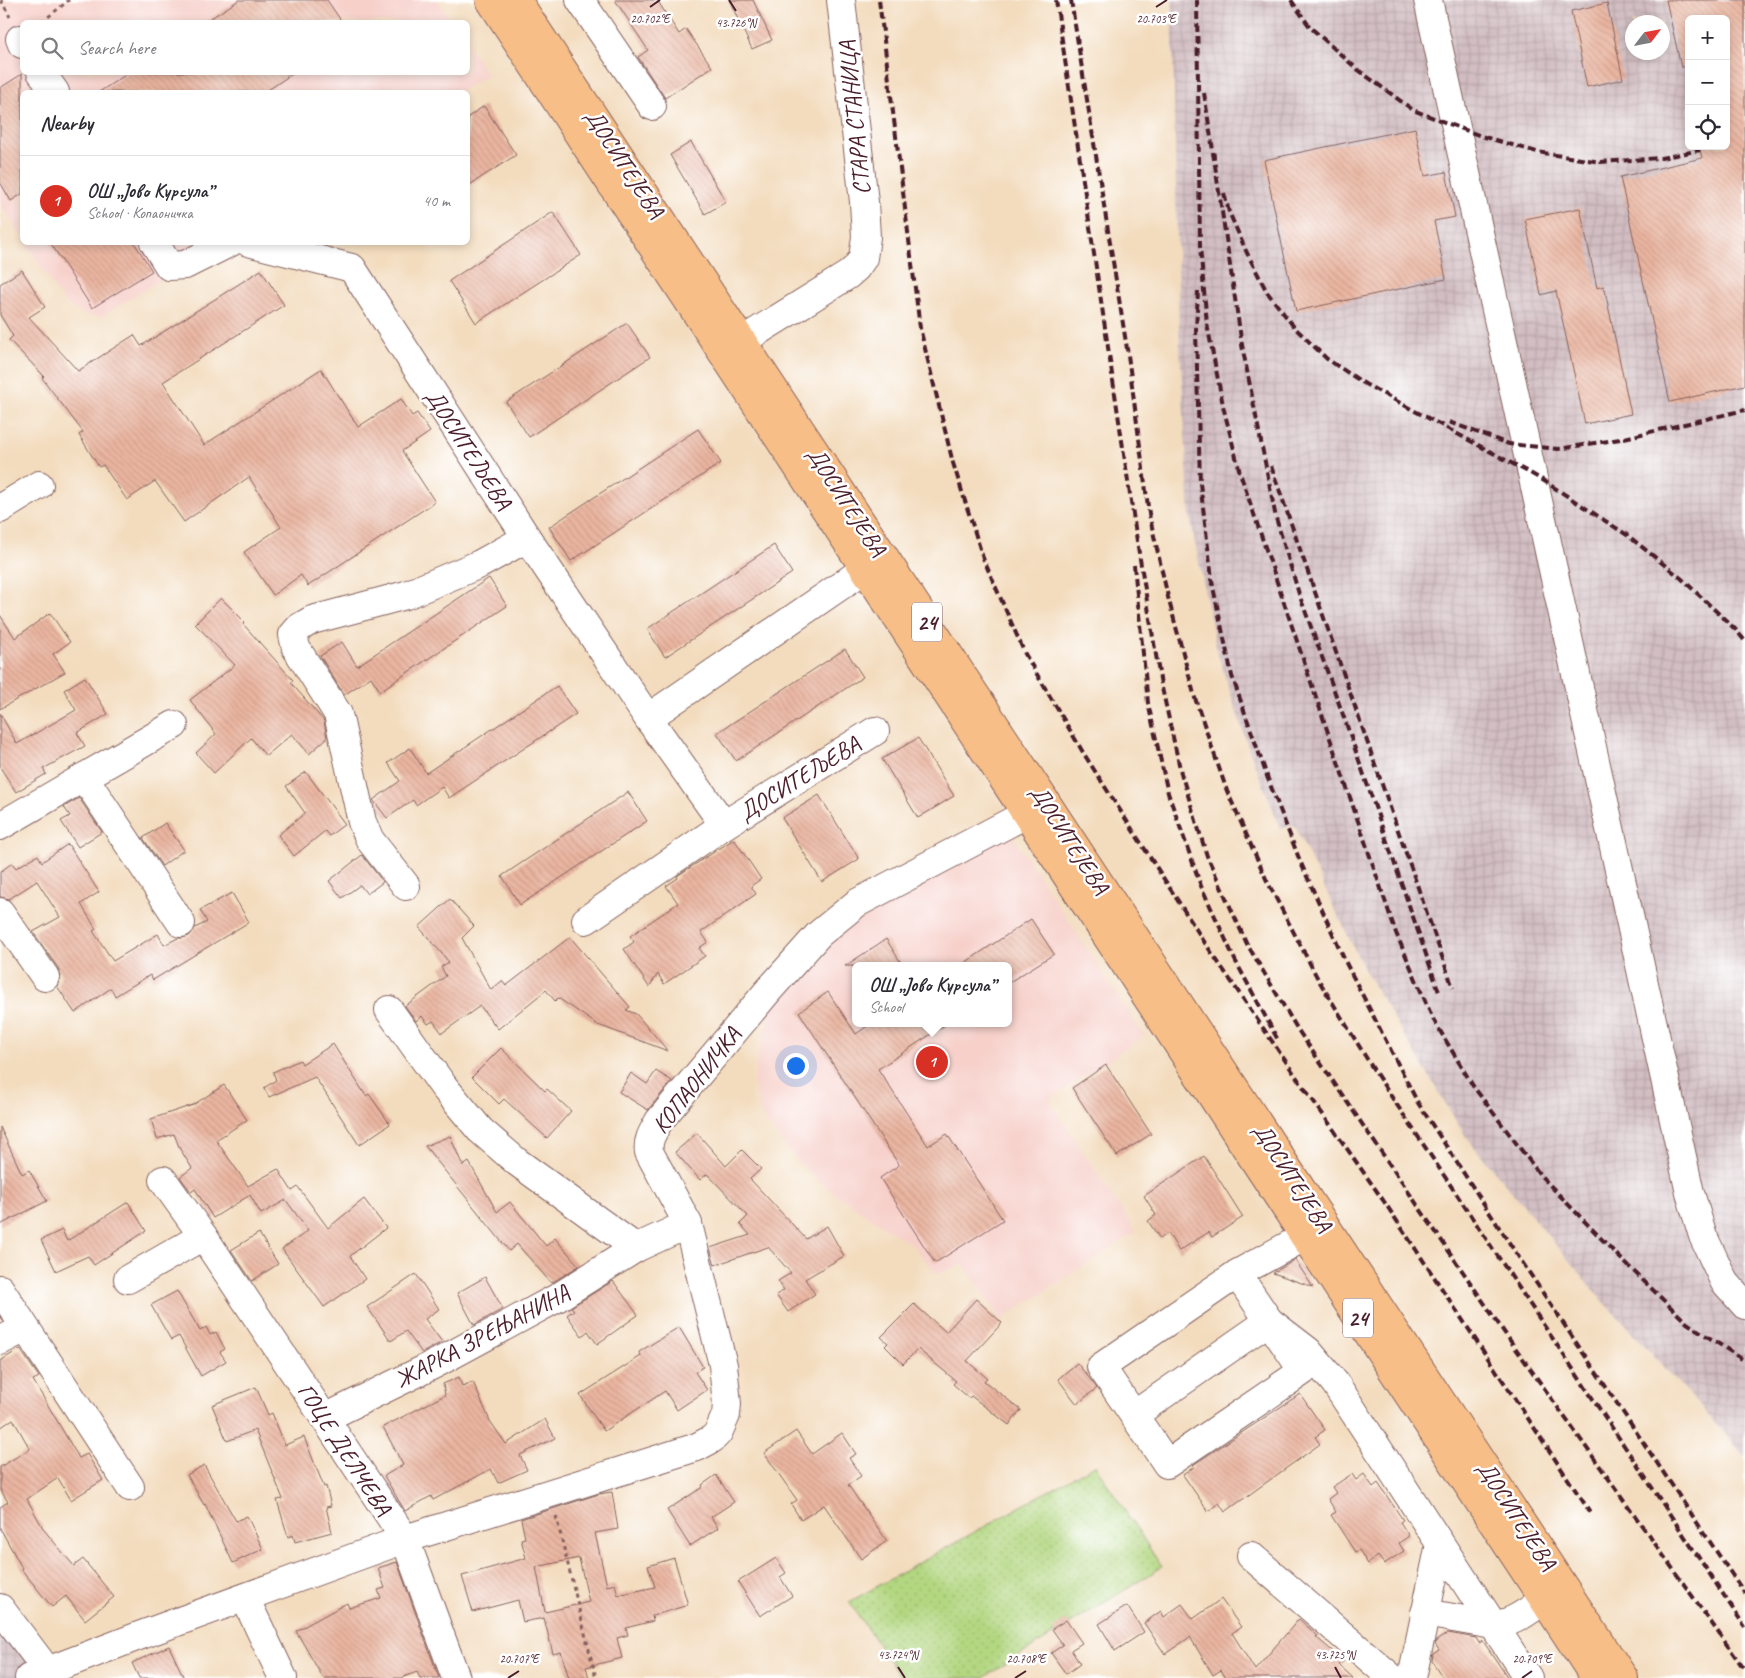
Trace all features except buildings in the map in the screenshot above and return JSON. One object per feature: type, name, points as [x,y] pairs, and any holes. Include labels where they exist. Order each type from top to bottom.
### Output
[{"type":"main road","name":"ДОСИТЕЈЕВА","points":[[490,0],[874,563],[1036,808],[1624,1678]]},
{"type":"main road","name":"ДОСИТЕЈЕВА","points":[[517,0],[742,341],[874,563]]},
{"type":"main road","name":"ДОСИТЕЈЕВА","points":[[1036,808],[1304,1236],[1595,1678]]},
{"type":"street","points":[[580,0],[652,106]]},
{"type":"street","name":"СТАРА СТАНИЦА","points":[[742,341],[848,275],[863,258],[866,237],[864,202],[841,0]]},
{"type":"street","points":[[1428,0],[1690,1194],[1703,1236],[1724,1281],[1745,1305]]},
{"type":"street","points":[[43,75],[54,90]]},
{"type":"street","points":[[156,245],[169,266],[185,265],[225,245]]},
{"type":"street","name":"ДОСИТЕЉЕВА","points":[[260,245],[352,268],[527,538],[648,718],[724,825]]},
{"type":"street","points":[[0,509],[39,485]]},
{"type":"street","points":[[406,886],[370,840],[362,822],[338,714],[296,648],[294,635],[300,627],[312,620],[406,595],[480,564],[527,538]]},
{"type":"street","points":[[648,718],[874,563]]},
{"type":"street","points":[[0,826],[174,725]]},
{"type":"street","name":"ДОСИТЕЉЕВА","points":[[586,920],[724,825],[875,732]]},
{"type":"street","points":[[84,777],[182,923]]},
{"type":"street","name":"КОПАОНИЧКА","points":[[688,1224],[649,1152],[648,1144],[659,1121],[768,991],[819,934],[857,904],[1036,808]]},
{"type":"street","points":[[0,912],[45,977]]},
{"type":"street","points":[[1,1612],[43,1675],[404,1539],[696,1447],[712,1439],[718,1433],[726,1415],[727,1404],[723,1366],[688,1224],[636,1248],[517,1162],[480,1130],[444,1087],[389,1010]]},
{"type":"street","name":"ГОЦЕ ДЕЛЧЕВА","points":[[162,1180],[203,1236],[404,1539],[456,1678]]},
{"type":"street","points":[[128,1279],[203,1236]]},
{"type":"street","points":[[1237,1274],[1303,1371],[1167,1464],[1101,1367],[1237,1274],[1304,1236]]},
{"type":"street","name":"ЖАРКА ЗРЕЊАНИНА","points":[[325,1418],[435,1364],[548,1303],[636,1248]]},
{"type":"street","points":[[1266,1256],[1255,1283],[1262,1312],[1308,1351],[1335,1383],[1528,1678]]},
{"type":"street","points":[[0,1289],[130,1487]]},
{"type":"street","points":[[1134,1415],[1262,1312]]},
{"type":"street","points":[[0,1342],[26,1328]]},
{"type":"street","points":[[1412,1678],[1440,1544]]},
{"type":"street","points":[[1251,1556],[1392,1678]]},
{"type":"street","points":[[245,1598],[283,1678]]},
{"type":"street","points":[[1425,1613],[1493,1624],[1509,1623],[1544,1600]]},
{"type":"path","points":[[44,20],[69,0]]},
{"type":"path","points":[[551,1493],[596,1678]]},
{"type":"shaded area","points":[[0,0],[437,0],[451,20],[20,20],[20,75],[470,75],[470,48],[487,75],[462,90],[20,90],[20,235],[0,203]]},
{"type":"shaded area","points":[[1172,0],[1745,0],[1745,1456],[1596,1293],[1466,1137],[1365,971],[1294,825],[1281,829],[1249,750],[1217,652],[1190,517],[1179,330]]},
{"type":"shaded area","points":[[27,245],[217,245],[101,317],[85,315],[64,302]]},
{"type":"shaded area","points":[[1011,834],[1144,1036],[1049,1100],[1136,1232],[1001,1320],[964,1264],[937,1274],[915,1247],[832,1192],[802,1166],[762,1117],[753,1083],[762,1040],[775,996],[863,911]]},
{"type":"shaded area","points":[[0,1614],[47,1670],[29,1678],[0,1678]]},
{"type":"green space","points":[[1095,1465],[1162,1567],[983,1678],[901,1678],[849,1602]]},
{"type":"railway","points":[[879,0],[920,328],[953,463],[983,558],[1025,654],[1084,754],[1203,940],[1308,1094]]},
{"type":"railway","points":[[1056,0],[1137,541],[1160,679],[1181,773],[1207,856],[1247,944],[1298,1030],[1504,1332],[1745,1670]]},
{"type":"railway","points":[[1071,0],[1128,355],[1149,514],[1168,597],[1195,698],[1227,791],[1267,881],[1318,979],[1375,1072],[1745,1627]]},
{"type":"railway","points":[[1197,0],[1200,246],[1207,324],[1224,410],[1240,473],[1396,933],[1433,1019],[1473,1086],[1541,1176],[1618,1256],[1687,1323],[1745,1361]]},
{"type":"railway","points":[[1291,0],[1310,27],[1357,69],[1413,110],[1481,136],[1537,152],[1600,162],[1661,158],[1700,150]]},
{"type":"railway","points":[[1204,93],[1214,157]]},
{"type":"railway","points":[[1213,152],[1242,345],[1276,518],[1299,594],[1346,723],[1439,992]]},
{"type":"railway","points":[[1224,193],[1229,212],[1267,292],[1294,327],[1327,359],[1365,384],[1541,479],[1627,535],[1681,578],[1736,630],[1745,641]]},
{"type":"railway","points":[[1198,291],[1196,330],[1200,483],[1213,587],[1232,676],[1268,779],[1300,861],[1346,963],[1418,1103],[1508,1241],[1745,1594]]},
{"type":"railway","points":[[1449,422],[1509,444],[1558,449],[1620,439],[1745,410]]},
{"type":"railway","points":[[1271,466],[1453,988]]},
{"type":"railway","points":[[1134,565],[1148,703],[1168,793],[1201,886],[1235,960],[1278,1040]]},
{"type":"railway","points":[[1305,1089],[1383,1200],[1590,1512]]},
{"type":"place","name":"ОШ „Јово Курсула”","points":[[932,1062]]}]
